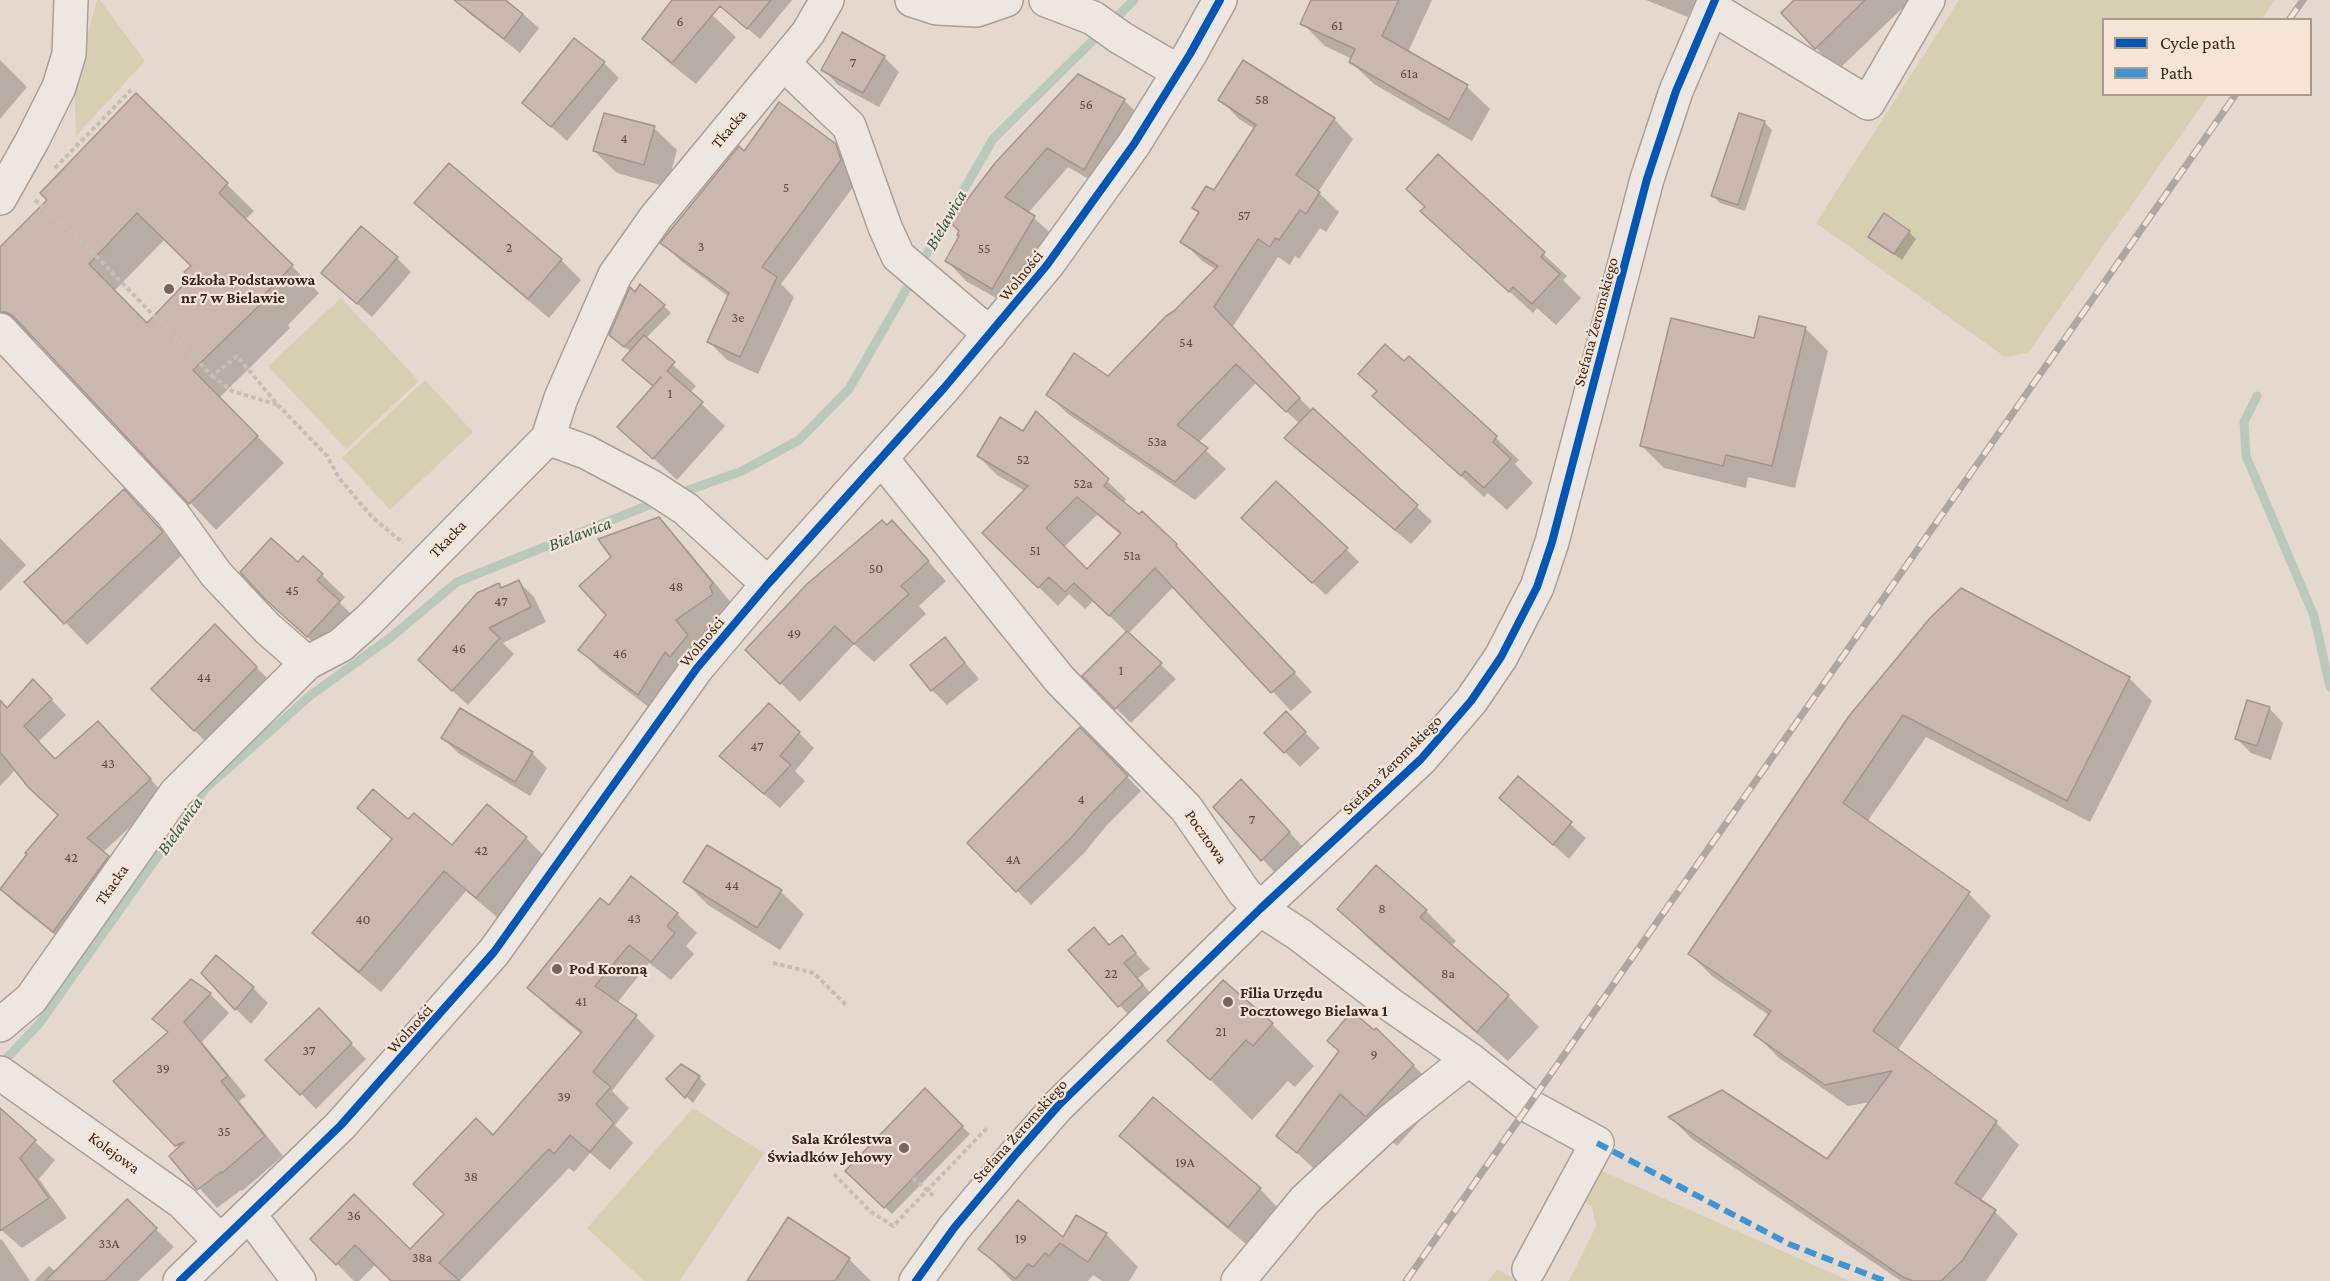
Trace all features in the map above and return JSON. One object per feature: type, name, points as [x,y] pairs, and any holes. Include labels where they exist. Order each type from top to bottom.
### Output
[{"type":"street","points":[[6,188],[59,87],[69,54],[71,0]]},
{"type":"street","name":"Tkacka","points":[[0,1025],[31,999],[176,793],[307,663],[341,645],[429,560],[548,438],[564,390],[615,275],[656,217],[808,33],[827,0]]},
{"type":"street","points":[[912,0],[938,8],[977,10],[1006,0]]},
{"type":"street","points":[[1046,0],[1093,18],[1121,38],[1179,72]]},
{"type":"street","name":"Wolności","points":[[180,1281],[360,1105],[494,952],[603,802],[684,684],[768,584],[990,334],[1047,265],[1095,200],[1179,72],[1220,0]]},
{"type":"street","points":[[1713,4],[1868,103],[1928,0]]},
{"type":"street","name":"Stefana Żeromskiego","points":[[916,1281],[954,1228],[1058,1106],[1260,909],[1435,745],[1481,687],[1521,621],[1537,587],[1558,521],[1655,153],[1676,91],[1713,4]]},
{"type":"street","points":[[783,63],[849,126],[898,256],[990,334]]},
{"type":"street","points":[[0,330],[172,513],[216,574],[267,628],[307,663]]},
{"type":"street","points":[[548,438],[586,452],[652,487],[686,509],[768,584]]},
{"type":"street","name":"Pocztowa","points":[[881,458],[1060,680],[1186,808],[1244,892],[1260,909],[1300,935],[1529,1106],[1597,1143],[1529,1269]]},
{"type":"street","points":[[1238,1281],[1305,1200],[1388,1123],[1469,1059]]},
{"type":"street","name":"Kolejowa","points":[[0,1073],[182,1202],[221,1242]]},
{"type":"street","points":[[249,1215],[299,1281]]},
{"type":"path","points":[[53,170],[131,90]]},
{"type":"path","points":[[6,188],[99,259],[212,376],[232,391],[278,405]]},
{"type":"path","points":[[212,376],[237,356],[278,405],[327,456],[339,478],[372,517],[402,542],[429,560]]},
{"type":"path","points":[[773,963],[814,973],[848,1007]]},
{"type":"path","points":[[834,1174],[871,1212],[893,1226],[987,1128]]},
{"type":"path","points":[[913,1178],[935,1197]]},
{"type":"shaded area","points":[[97,0],[100,0],[145,61],[76,136],[74,83]]},
{"type":"shaded area","points":[[1959,0],[2275,0],[2263,18],[2102,18],[2102,96],[2208,96],[2028,353],[2005,357],[1816,223]]},
{"type":"shaded area","points":[[341,298],[419,381],[346,449],[268,366]]},
{"type":"shaded area","points":[[425,380],[473,432],[390,510],[342,458]]},
{"type":"shaded area","points":[[693,1108],[764,1153],[680,1281],[644,1281],[587,1228]]},
{"type":"shaded area","points":[[1602,1171],[1850,1281],[1569,1281],[1596,1226],[1592,1207],[1584,1202]]},
{"type":"shaded area","points":[[1497,1269],[1519,1281],[1488,1281]]},
{"type":"building","points":[[454,0],[505,0],[523,14],[504,39]]},
{"type":"building","points":[[672,0],[771,0],[747,29],[720,6],[672,63],[642,39]]},
{"type":"building","points":[[1311,0],[1399,0],[1382,36],[1468,85],[1449,120],[1349,62],[1355,49],[1300,24]]},
{"type":"building","points":[[1794,0],[1865,0],[1815,49],[1781,13]]},
{"type":"building","points":[[842,32],[885,56],[863,93],[821,70]]},
{"type":"building","points":[[574,38],[605,62],[551,127],[522,103]]},
{"type":"building","points":[[1243,60],[1335,118],[1296,175],[1320,192],[1306,214],[1300,210],[1279,240],[1275,238],[1270,247],[1258,239],[1214,307],[1300,398],[1286,412],[1236,364],[1177,425],[1208,448],[1175,482],[1046,395],[1074,353],[1108,376],[1218,266],[1180,242],[1199,212],[1192,208],[1206,186],[1214,190],[1256,125],[1218,100]]},
{"type":"building","points":[[1078,74],[1125,99],[1084,170],[1047,148],[1005,197],[1035,216],[992,289],[945,261],[959,236],[957,235],[959,231],[950,222],[995,163]]},
{"type":"building","points":[[136,93],[228,183],[219,193],[293,265],[262,297],[265,300],[193,370],[258,436],[189,504],[14,317],[6,312],[0,312],[0,247],[47,200],[40,193]],"holes":[[[137,213],[191,266],[184,272],[190,278],[147,323],[89,264]]]},
{"type":"building","points":[[779,102],[836,144],[841,160],[762,267],[777,277],[740,357],[707,342],[729,293],[660,243],[739,146],[744,151]]},
{"type":"building","points":[[604,113],[655,126],[644,165],[593,151]]},
{"type":"building","points":[[1739,113],[1765,121],[1738,205],[1711,196]]},
{"type":"building","points":[[1438,154],[1545,252],[1541,257],[1560,274],[1532,304],[1513,287],[1509,292],[1420,211],[1425,207],[1406,189]]},
{"type":"building","points":[[449,163],[562,259],[528,299],[414,203]]},
{"type":"building","points":[[1884,213],[1910,231],[1894,254],[1868,237]]},
{"type":"building","points":[[361,226],[398,257],[357,304],[321,273]]},
{"type":"building","points":[[640,284],[665,305],[624,347],[609,335],[630,287],[635,292]]},
{"type":"building","points":[[1759,316],[1806,327],[1772,466],[1726,455],[1723,466],[1640,446],[1671,318],[1754,338]]},
{"type":"building","points":[[644,335],[675,362],[667,371],[703,402],[653,459],[617,427],[661,377],[653,386],[622,360]]},
{"type":"building","points":[[1385,344],[1404,361],[1409,356],[1497,436],[1493,442],[1511,459],[1484,488],[1465,471],[1461,476],[1372,396],[1377,391],[1358,374]]},
{"type":"building","points":[[1313,408],[1418,505],[1395,530],[1284,438]]},
{"type":"building","points":[[1036,411],[1109,479],[1104,486],[1139,514],[1142,511],[1177,544],[1176,546],[1295,672],[1271,693],[1155,568],[1109,616],[1074,583],[1065,592],[1049,577],[1038,588],[982,533],[1028,486],[977,456],[1000,417],[1023,431]],"holes":[[[1077,497],[1121,533],[1087,569],[1046,528]]]},
{"type":"building","points":[[1276,481],[1348,548],[1312,583],[1241,518]]},
{"type":"building","points":[[124,489],[163,532],[64,624],[24,582]]},
{"type":"building","points":[[659,517],[713,583],[710,587],[713,594],[676,620],[688,635],[670,657],[665,652],[638,695],[578,650],[606,615],[579,586],[611,557],[598,539]]},
{"type":"building","points":[[882,520],[887,525],[892,520],[929,561],[901,586],[909,594],[854,644],[835,626],[780,684],[745,650],[807,584]]},
{"type":"building","points":[[271,538],[298,562],[303,556],[323,574],[317,580],[340,601],[307,637],[265,599],[240,572]]},
{"type":"building","points":[[519,580],[531,607],[489,628],[500,638],[452,691],[418,660],[477,593],[499,583],[501,588]]},
{"type":"building","points":[[1961,588],[2130,677],[2067,801],[1903,715],[1843,803],[1970,892],[1873,1031],[1997,1121],[1955,1183],[1996,1210],[1962,1261],[1941,1281],[1913,1281],[1903,1277],[1668,1117],[1722,1090],[1827,1159],[1892,1071],[1825,1085],[1754,1035],[1771,1011],[1688,954],[1849,716],[1930,618]]},
{"type":"building","points":[[215,624],[257,667],[194,731],[151,689]]},
{"type":"building","points":[[1127,631],[1162,663],[1115,709],[1082,676]]},
{"type":"building","points":[[945,637],[965,663],[931,691],[910,665]]},
{"type":"building","points":[[33,679],[52,699],[24,726],[55,759],[98,721],[151,779],[87,838],[109,856],[53,932],[0,889],[27,854],[25,853],[58,815],[29,788],[0,752],[0,700],[7,708]]},
{"type":"building","points":[[2247,700],[2270,707],[2257,746],[2235,739]]},
{"type":"building","points":[[769,703],[800,732],[780,756],[791,765],[764,794],[719,756]]},
{"type":"building","points":[[460,708],[533,752],[515,782],[441,738]]},
{"type":"building","points":[[1286,711],[1306,732],[1284,753],[1264,733]]},
{"type":"building","points":[[1080,727],[1128,776],[1071,838],[1016,892],[967,843]]},
{"type":"building","points":[[1518,776],[1572,822],[1553,845],[1499,798]]},
{"type":"building","points":[[1241,779],[1290,832],[1261,861],[1213,807]]},
{"type":"building","points":[[373,789],[408,819],[414,813],[452,845],[487,804],[527,837],[476,898],[444,871],[359,972],[312,933],[392,839],[357,808]]},
{"type":"building","points":[[707,845],[782,890],[757,928],[683,882]]},
{"type":"building","points":[[1376,865],[1427,910],[1420,917],[1509,995],[1477,1032],[1337,909]]},
{"type":"building","points":[[631,876],[678,913],[667,926],[675,933],[651,962],[629,945],[595,986],[637,1015],[593,1072],[611,1087],[596,1104],[614,1123],[590,1152],[570,1135],[554,1154],[549,1149],[439,1263],[460,1281],[391,1281],[355,1245],[336,1265],[310,1239],[354,1194],[410,1249],[444,1214],[413,1184],[476,1118],[493,1135],[582,1032],[527,988],[600,898],[609,905]]},
{"type":"building","points":[[1094,927],[1109,945],[1122,935],[1136,953],[1124,963],[1143,985],[1118,1007],[1068,950]]},
{"type":"building","points":[[216,955],[254,987],[235,1010],[201,973]]},
{"type":"building","points":[[191,979],[211,993],[184,1022],[228,1076],[221,1081],[265,1136],[222,1173],[197,1190],[169,1156],[184,1142],[175,1146],[113,1081],[168,1032],[152,1019]]},
{"type":"building","points":[[1223,980],[1273,1023],[1253,1046],[1246,1040],[1210,1080],[1167,1041]]},
{"type":"building","points":[[319,1008],[352,1043],[300,1095],[265,1060]]},
{"type":"building","points":[[1352,1011],[1374,1030],[1376,1028],[1414,1065],[1366,1117],[1340,1094],[1297,1153],[1276,1136],[1339,1051],[1327,1041]]},
{"type":"building","points":[[681,1064],[700,1076],[685,1098],[666,1079]]},
{"type":"building","name":"Sala Królestwa Świadków Jehowy","points":[[925,1088],[963,1126],[884,1208],[845,1171]]},
{"type":"building","points":[[1153,1097],[1261,1188],[1228,1227],[1119,1136]]},
{"type":"building","points":[[0,1108],[36,1140],[20,1158],[49,1198],[0,1231]]},
{"type":"building","points":[[127,1199],[157,1228],[105,1281],[45,1281]]},
{"type":"building","points":[[1018,1200],[1063,1237],[1076,1215],[1107,1233],[1088,1262],[1060,1243],[1049,1256],[1045,1253],[1033,1267],[1028,1264],[1016,1279],[978,1249]]},
{"type":"building","points":[[788,1217],[850,1258],[835,1281],[747,1281]]},
{"type":"waterway","name":"Bielawica","points":[[678,494],[742,471],[799,440],[849,389],[993,139],[1134,0]]},
{"type":"waterway","points":[[2257,396],[2244,422],[2246,456],[2314,616],[2330,687]]},
{"type":"waterway","name":"Bielawica","points":[[5,1060],[39,1024],[206,788],[311,695],[390,638],[457,582],[659,501]]},
{"type":"railway","points":[[2290,18],[2303,0]]},
{"type":"railway","points":[[1406,1281],[2235,96]]},
{"type":"marked path","points":[[1597,1143],[1789,1244],[1885,1281]]},
{"type":"cycle path","points":[[180,1281],[341,1125],[494,952],[697,668],[768,584],[944,388],[1047,265],[1134,144],[1190,54],[1220,0]]},
{"type":"cycle path","points":[[916,1281],[954,1228],[1058,1106],[1260,909],[1421,759],[1471,701],[1501,657],[1537,587],[1552,542],[1647,179],[1676,91],[1715,0]]},
{"type":"place","name":"Szkoła Podstawowa nr 7 w Bielawie","points":[[169,289]]},
{"type":"place","name":"Pod Koroną","points":[[557,969]]},
{"type":"place","name":"Filia Urzędu Pocztowego Bielawa 1","points":[[1228,1002]]},
{"type":"place","name":"Sala Królestwa Świadków Jehowy","points":[[904,1148]]}]
